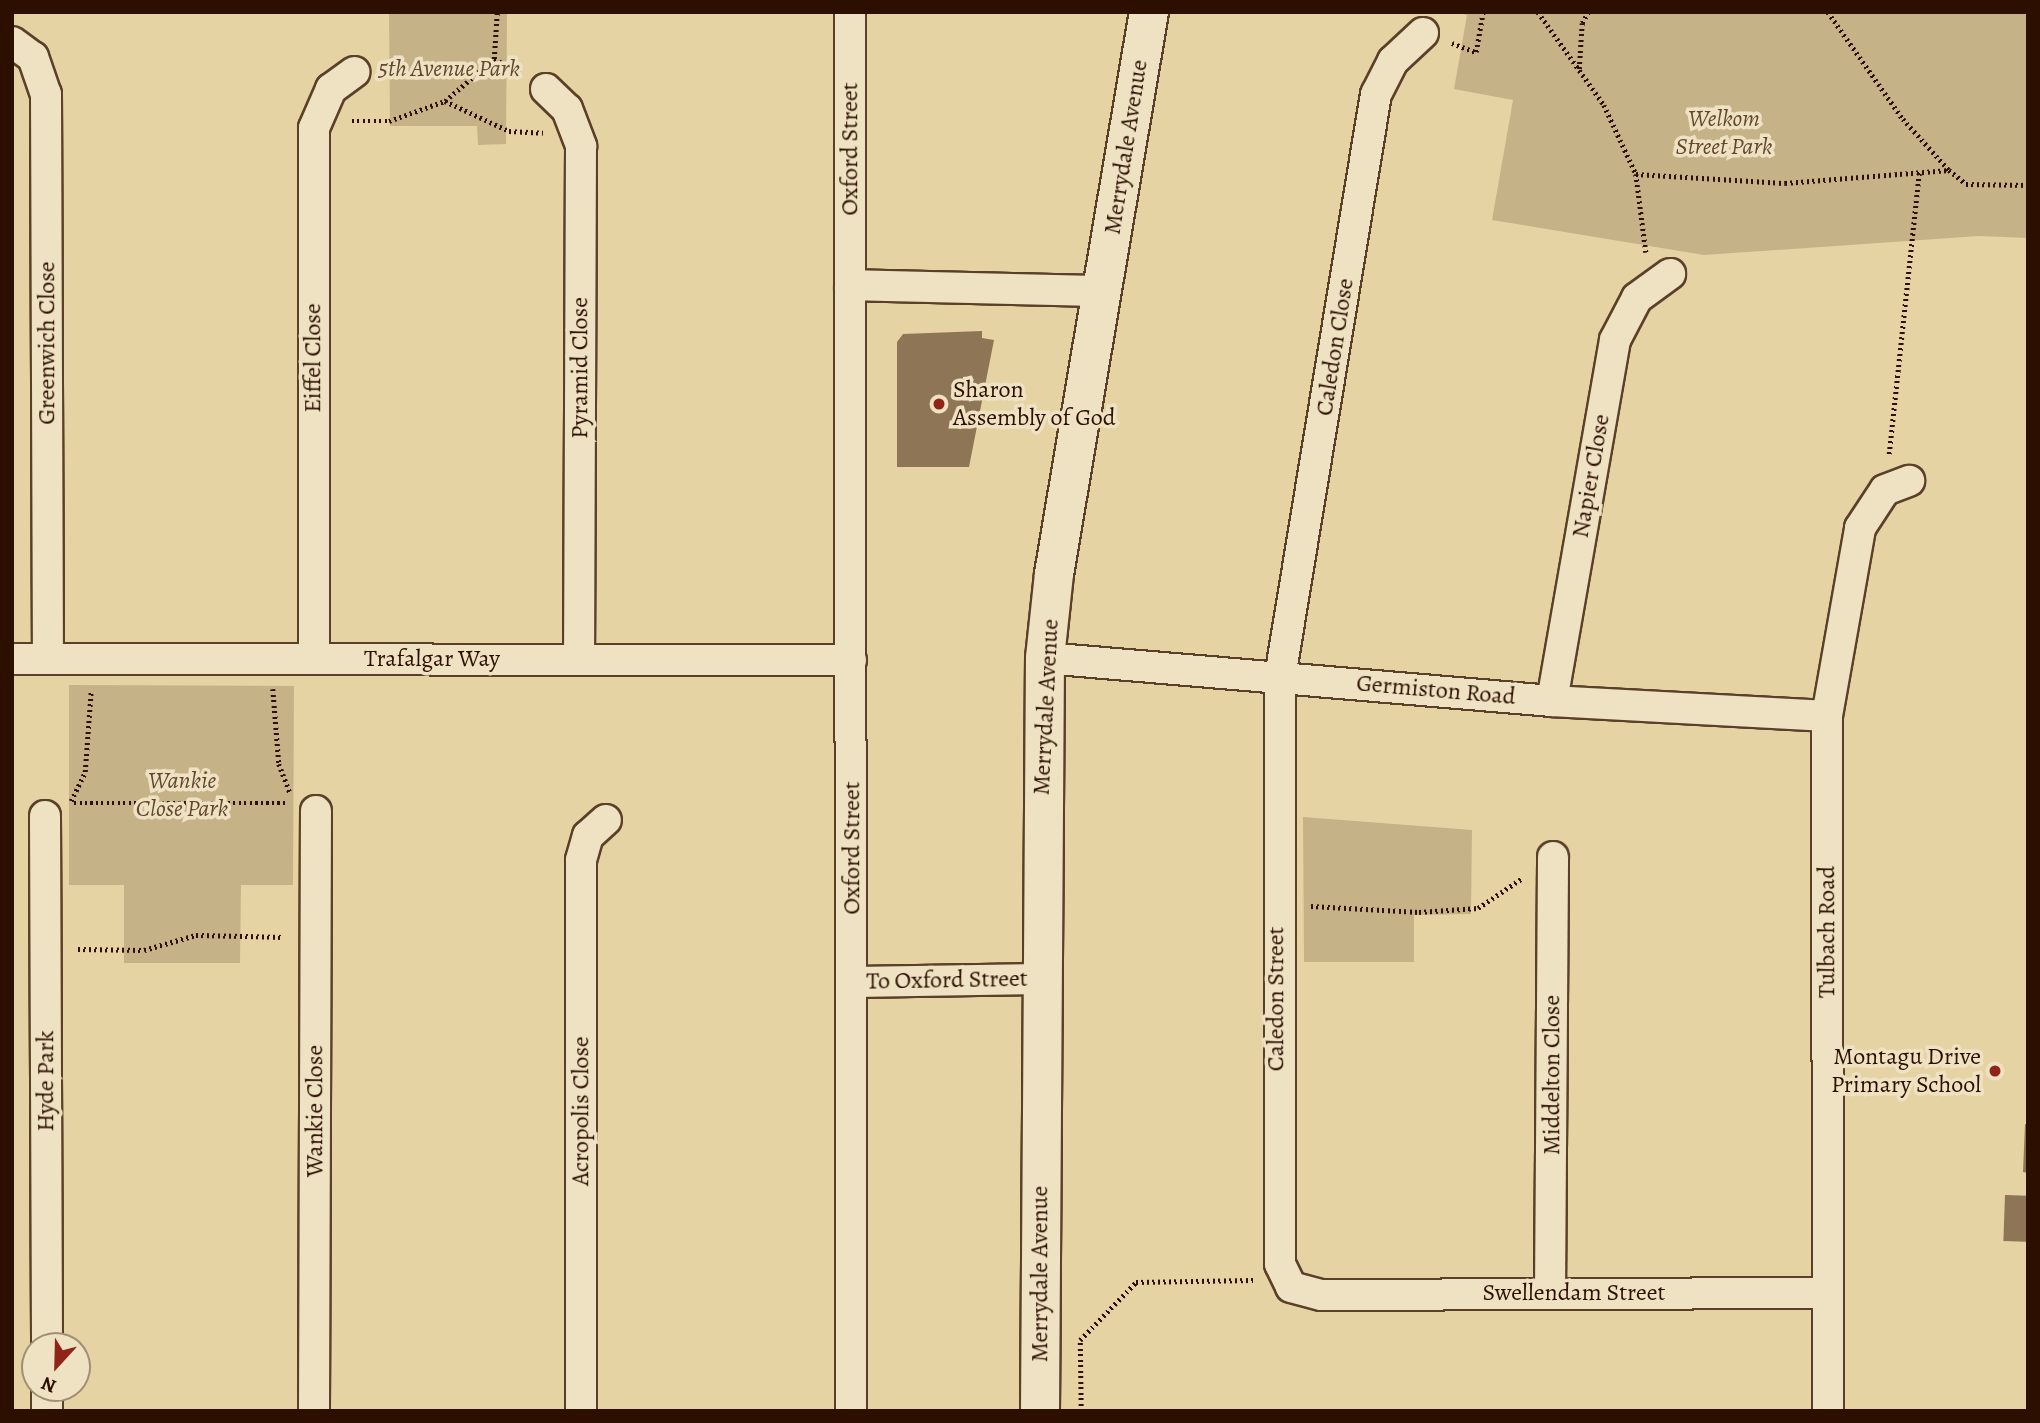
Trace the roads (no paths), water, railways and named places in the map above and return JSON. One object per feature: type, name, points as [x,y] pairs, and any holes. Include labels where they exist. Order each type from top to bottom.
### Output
[{"type":"street","name":"Oxford Street","points":[[850,12],[853,982],[851,1411]]},
{"type":"street","name":"Merrydale Avenue","points":[[1040,1411],[1045,658],[1149,12]]},
{"type":"street","name":"Caledon Close","points":[[1280,677],[1376,94],[1393,61],[1423,33]]},
{"type":"street","name":"Greenwich Close","points":[[12,42],[33,57],[46,94],[48,659]]},
{"type":"street","name":"Eiffel Close","points":[[314,659],[313,148],[322,104],[354,72]]},
{"type":"street","name":"Pyramid Close","points":[[547,89],[568,109],[582,146],[579,659]]},
{"type":"street","name":"Napier Close","points":[[1552,701],[1615,340],[1637,298],[1661,279]]},
{"type":"street","points":[[850,285],[1102,291]]},
{"type":"street","name":"Tulbach Road","points":[[1828,1411],[1828,716],[1860,528],[1897,486]]},
{"type":"street","name":"Germiston Road","points":[[1045,658],[1552,701],[1828,716]]},
{"type":"street","name":"Trafalgar Way","points":[[12,659],[851,660]]},
{"type":"street","name":"Caledon Street","points":[[1280,677],[1276,903],[1276,1242],[1286,1279],[1299,1291],[1321,1295]]},
{"type":"street","name":"Wankie Close","points":[[314,1411],[316,811]]},
{"type":"street","name":"Hyde Park","points":[[45,816],[47,1332]]},
{"type":"street","name":"Acropolis Close","points":[[581,1411],[581,860],[588,836],[606,820]]},
{"type":"street","name":"Middelton Close","points":[[1550,1293],[1553,857]]},
{"type":"street","name":"To Oxford Street","points":[[853,982],[1041,979]]},
{"type":"street","name":"Swellendam Street","points":[[1321,1295],[1827,1293]]},
{"type":"place","name":"Sharon Assembly of God","points":[[939,404]]},
{"type":"place","name":"Montagu Drive Primary School","points":[[1995,1071]]},
{"type":"park label","name":"5th Avenue Park","points":[[449,69]]},
{"type":"park label","name":"Welkom Street Park","points":[[1724,133]]},
{"type":"park label","name":"Wankie Close Park","points":[[182,795]]}]
